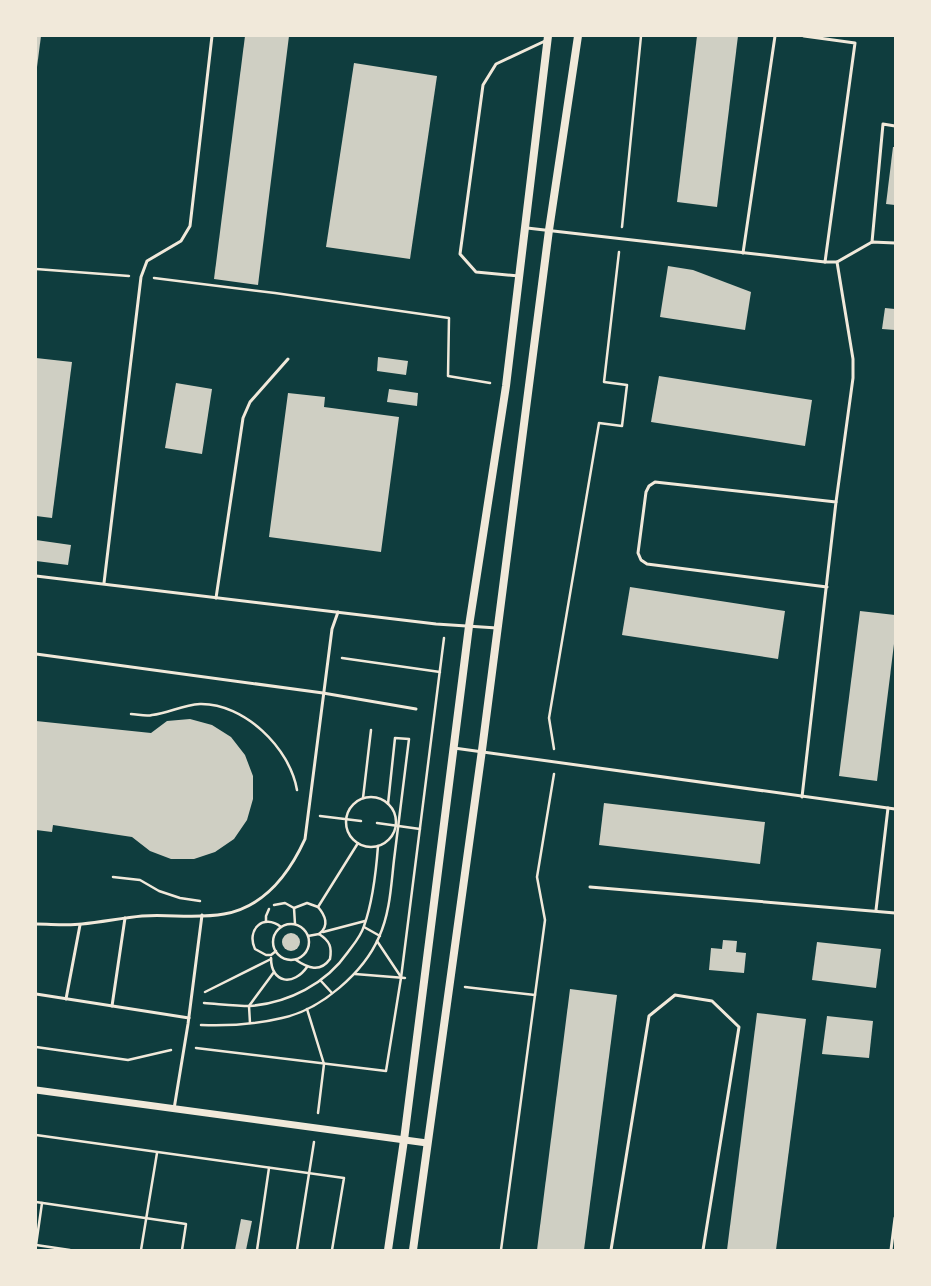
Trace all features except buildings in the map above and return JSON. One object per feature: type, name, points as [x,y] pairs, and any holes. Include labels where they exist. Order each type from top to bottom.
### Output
[{"type":"main road","points":[[413,1250],[482,750],[549,230],[578,36]]},
{"type":"main road","points":[[388,1250],[404,1140],[452,748],[506,386],[547,38]]},
{"type":"street","points":[[36,1090],[427,1143]]},
{"type":"lane","points":[[104,583],[140,277],[147,261],[181,241],[190,226],[212,36]]},
{"type":"lane","points":[[744,253],[775,36]]},
{"type":"lane","points":[[804,36],[855,43],[825,262]]},
{"type":"lane","points":[[519,276],[476,272],[460,254],[483,85],[496,64],[547,38]]},
{"type":"lane","points":[[872,242],[882,124],[895,126]]},
{"type":"lane","points":[[525,228],[825,262],[837,262],[872,242],[895,243]]},
{"type":"lane","points":[[802,797],[836,502],[853,378],[853,359],[837,262]]},
{"type":"lane","points":[[216,598],[243,418],[250,402],[288,359]]},
{"type":"lane","points":[[827,587],[647,564],[641,560],[638,553],[646,492],[649,486],[655,482],[836,502]]},
{"type":"lane","points":[[36,576],[338,612],[445,624],[498,628]]},
{"type":"lane","points":[[36,924],[80,924],[143,916],[223,914],[239,910],[255,902],[271,890],[285,875],[305,839],[332,629],[338,612]]},
{"type":"lane","points":[[36,654],[323,693],[416,709]]},
{"type":"lane","points":[[452,748],[482,750],[556,762],[895,809]]},
{"type":"lane","points":[[876,910],[888,808]]},
{"type":"lane","points":[[590,886],[876,910],[895,913]]},
{"type":"lane","points":[[174,1109],[192,1000],[202,915]]},
{"type":"lane","points":[[112,1006],[125,918]]},
{"type":"lane","points":[[66,999],[80,924]]},
{"type":"lane","points":[[36,994],[189,1018]]},
{"type":"lane","points":[[611,1250],[649,1016],[675,995],[712,1001],[739,1027],[704,1250]]},
{"type":"lane","points":[[891,1250],[895,1218]]},
{"type":"path","points":[[501,1250],[545,920],[536,877],[556,762],[549,718],[599,423],[622,426],[627,385],[604,382],[621,238],[641,36]]},
{"type":"path","points":[[36,270],[140,277],[275,293],[449,318],[448,376],[506,386]]},
{"type":"path","points":[[324,1064],[386,1071],[401,978],[445,624]]},
{"type":"path","points":[[338,658],[440,672]]},
{"type":"path","points":[[131,714],[152,716],[186,705],[202,704],[222,707],[237,714],[253,723],[269,737],[279,749],[288,763],[298,793]]},
{"type":"path","points":[[363,798],[371,730]]},
{"type":"path","points":[[188,1024],[211,1025],[250,1023],[284,1018],[307,1009],[332,993],[354,974],[373,950],[380,936],[387,915],[397,825],[409,739],[395,738],[388,804]]},
{"type":"path","points":[[363,798],[376,798],[388,804],[392,810],[397,825],[389,838],[378,846],[364,846],[358,843],[349,833],[346,820],[351,806],[363,798]]},
{"type":"path","points":[[346,820],[361,821]]},
{"type":"path","points":[[377,823],[420,829]]},
{"type":"path","points":[[318,907],[358,843]]},
{"type":"path","points":[[192,1000],[249,1006],[277,1002],[295,995],[321,981],[340,963],[364,927],[376,875],[378,846]]},
{"type":"path","points":[[113,877],[140,880],[159,891],[180,898],[202,901]]},
{"type":"path","points":[[266,921],[268,911],[271,906],[285,903],[294,908]]},
{"type":"path","points":[[294,908],[307,903],[318,907],[326,920],[321,933]]},
{"type":"path","points":[[294,908],[295,924]]},
{"type":"path","points":[[276,951],[272,954],[266,955],[260,953],[252,944],[252,936],[255,929],[266,921],[277,924],[281,927]]},
{"type":"path","points":[[308,936],[365,921]]},
{"type":"path","points":[[296,959],[307,950],[310,941],[308,936],[303,928],[295,924],[281,927],[274,935],[274,946],[276,951],[286,959],[296,959],[307,967],[322,967],[330,959],[331,949],[329,942],[321,933]]},
{"type":"path","points":[[364,927],[380,936]]},
{"type":"path","points":[[377,941],[401,978]]},
{"type":"path","points":[[272,954],[271,959],[274,972],[278,977],[285,980],[292,980],[299,977],[307,967]]},
{"type":"path","points":[[192,1000],[271,959]]},
{"type":"path","points":[[250,1023],[249,1006],[274,972]]},
{"type":"path","points":[[354,974],[405,978]]},
{"type":"path","points":[[321,981],[332,993]]},
{"type":"path","points":[[462,987],[535,995]]},
{"type":"path","points":[[36,1135],[344,1178],[332,1250]]},
{"type":"path","points":[[141,1250],[157,1153]]},
{"type":"path","points":[[257,1250],[269,1168]]},
{"type":"path","points":[[36,1202],[186,1224],[182,1250]]},
{"type":"path","points":[[42,1203],[36,1245],[70,1250]]}]
